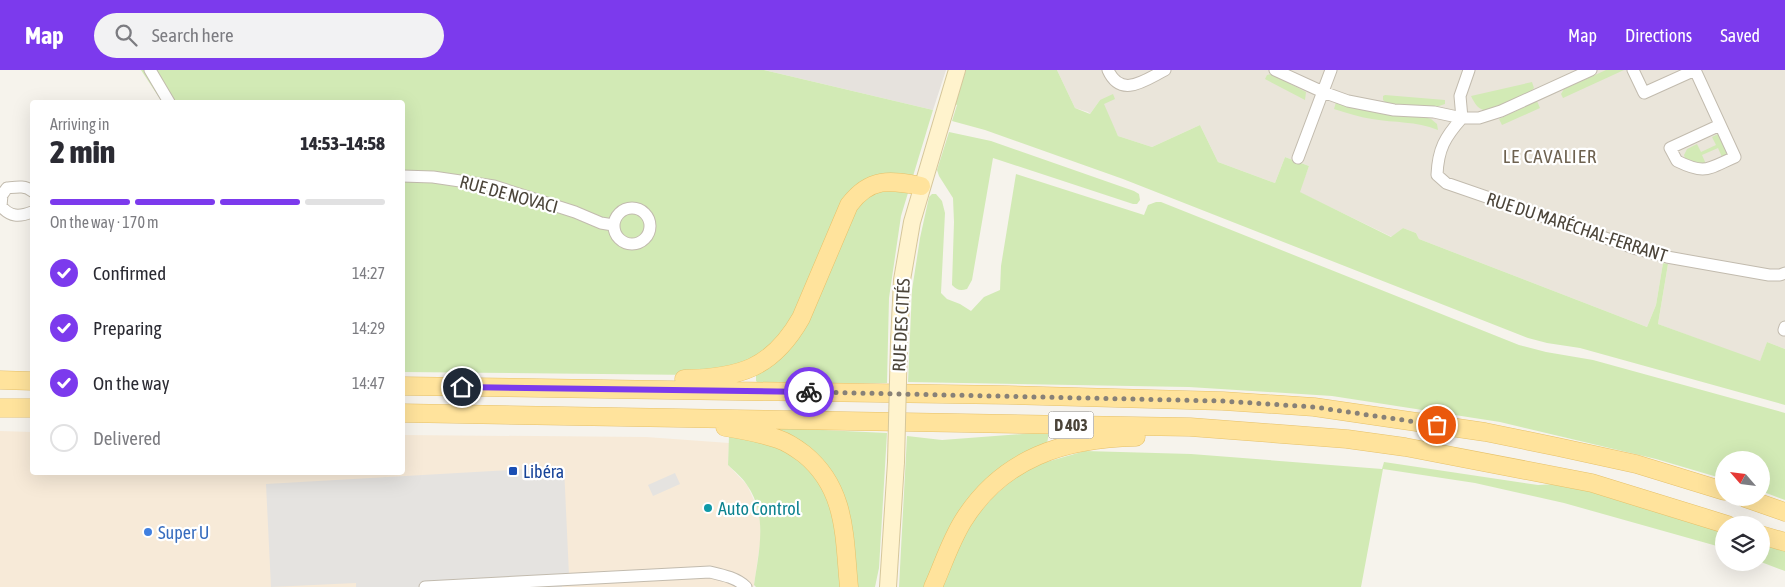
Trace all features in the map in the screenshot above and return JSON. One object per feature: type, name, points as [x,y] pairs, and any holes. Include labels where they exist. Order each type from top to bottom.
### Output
[{"type":"main road","points":[[642,389],[666,380],[703,379],[737,374],[750,369],[773,355],[793,332],[801,318],[849,205],[856,196],[863,189],[885,182],[922,186]]},
{"type":"main road","points":[[0,380],[30,381]]},
{"type":"main road","name":"D 403","points":[[405,386],[1222,401],[1314,407],[1485,432],[1636,464],[1715,488]]},
{"type":"main road","points":[[0,408],[30,408]]},
{"type":"main road","name":"D 403","points":[[405,413],[1190,427],[1347,439],[1405,447],[1592,483],[1715,521]]},
{"type":"main road","points":[[683,418],[778,439],[799,451],[819,468],[832,488],[841,510],[848,587]]},
{"type":"main road","points":[[933,587],[963,522],[986,492],[1012,470],[1046,451],[1065,445],[1114,438],[1152,437],[1190,427]]},
{"type":"main road","points":[[1768,506],[1785,512]]},
{"type":"main road","points":[[1770,538],[1785,542]]},
{"type":"street","points":[[150,70],[168,100]]},
{"type":"street","name":"RUE DES CITÉS","points":[[888,587],[896,462],[901,294],[905,258],[912,222],[957,70]]},
{"type":"street","points":[[1108,70],[1115,82],[1122,86],[1129,86],[1165,70]]},
{"type":"street","points":[[1275,70],[1323,92],[1369,106],[1394,110],[1434,112],[1462,118],[1479,118],[1501,111],[1591,70]]},
{"type":"street","points":[[1298,158],[1331,70]]},
{"type":"street","points":[[1462,118],[1460,96],[1469,70]]},
{"type":"street","points":[[1633,70],[1644,92],[1695,70],[1735,157],[1705,170],[1692,168],[1676,161],[1670,148],[1720,125]]},
{"type":"street","name":"RUE DU MARÉCHAL-FERRANT","points":[[1462,118],[1446,136],[1437,162],[1437,175],[1446,183],[1637,249],[1667,257],[1769,275],[1785,273]]},
{"type":"street","name":"RUE DE NOVACI","points":[[405,176],[432,177],[494,186],[575,212],[601,223],[613,224]]},
{"type":"street","points":[[30,190],[20,186],[7,188],[2,195],[1,206],[13,216],[23,216],[30,213]]},
{"type":"street","points":[[424,587],[710,572],[727,576],[746,587]]},
{"type":"shaded area","points":[[764,70],[946,70],[933,110]]},
{"type":"shaded area","points":[[1057,70],[1785,70],[1785,349],[1767,342],[1760,362],[1658,324],[1668,264],[1663,263],[1656,305],[1647,327],[1419,239],[1416,233],[1403,228],[1392,237],[1299,192],[1309,166],[1285,157],[1275,183],[1218,162],[1200,125],[1152,147],[1118,136],[1100,100],[1090,114],[1075,108]]},
{"type":"shaded area","points":[[0,431],[30,432],[30,475],[405,475],[405,435],[646,437],[729,443],[728,465],[747,485],[759,511],[761,537],[753,587],[0,587]]},
{"type":"shaded area","points":[[564,467],[569,575],[562,575],[562,587],[356,587],[356,583],[271,587],[266,484]]},
{"type":"shaded area","points":[[675,473],[680,484],[653,496],[648,485]]},
{"type":"green space","points":[[141,70],[764,70],[933,110],[901,216],[889,298],[887,383],[759,384],[756,381],[756,374],[405,372],[405,100],[161,100]]},
{"type":"green space","points":[[966,70],[1057,70],[1075,108],[1090,114],[1100,100],[1113,94],[1115,99],[1104,104],[1118,136],[1152,147],[1200,125],[1218,162],[1275,183],[1285,157],[1309,166],[1300,192],[1391,237],[1403,228],[1416,233],[1419,239],[1647,327],[1656,305],[1663,263],[1668,264],[1658,324],[1760,361],[1767,342],[1785,349],[1785,405],[1580,348],[1528,338],[1123,179],[985,130],[952,121],[957,105],[955,104]]},
{"type":"green space","points":[[1606,70],[1624,70],[1563,98],[1561,94],[1564,89]]},
{"type":"green space","points":[[1271,74],[1306,92],[1305,100],[1265,79],[1267,75]]},
{"type":"green space","points":[[1532,82],[1534,88],[1531,91],[1488,111],[1479,108],[1471,96]]},
{"type":"green space","points":[[1385,95],[1445,100],[1445,104],[1436,107],[1386,103],[1383,100]]},
{"type":"green space","points":[[1537,101],[1540,108],[1502,125],[1499,119]]},
{"type":"green space","points":[[1336,102],[1384,114],[1421,116],[1431,119],[1437,124],[1438,130],[1421,125],[1353,115],[1334,109]]},
{"type":"green space","points":[[949,132],[991,141],[1134,191],[1139,194],[1140,200],[1137,204],[1133,204],[993,158],[972,280],[967,289],[959,290],[952,285],[953,198],[937,170]]},
{"type":"green space","points":[[1718,134],[1727,154],[1722,157],[1718,148],[1702,155],[1706,164],[1702,165],[1685,158],[1684,155],[1687,149],[1697,144],[1701,152],[1716,145],[1712,137]]},
{"type":"green space","points":[[1016,174],[1144,215],[1148,205],[1161,202],[1519,345],[1593,360],[1785,413],[1785,500],[1770,494],[1770,451],[1715,451],[1715,476],[1656,459],[1500,422],[1332,396],[1189,387],[908,382],[912,290],[920,238],[929,197],[932,194],[936,194],[942,201],[945,213],[941,293],[947,299],[971,311],[984,297],[1000,290],[1001,266]]},
{"type":"green space","points":[[780,428],[887,433],[879,568],[875,587],[854,587],[844,499],[778,432]]},
{"type":"green space","points":[[1049,432],[1047,444],[1004,468],[926,587],[899,587],[907,436],[942,440]]},
{"type":"green space","points":[[729,436],[764,440],[795,457],[818,477],[834,514],[842,587],[756,587],[754,585],[760,546],[758,508],[747,485],[728,465]]},
{"type":"green space","points":[[1085,451],[1191,454],[1382,469],[1384,462],[1538,485],[1558,484],[1613,497],[1715,527],[1715,545],[1564,503],[1475,483],[1383,469],[1361,587],[942,587],[962,540],[976,517],[993,497],[1016,477],[1036,465]]},
{"type":"green space","points":[[1770,545],[1785,550],[1785,571],[1770,565]]},
{"type":"way so far","points":[[809,392],[1222,401],[1314,407],[1437,425]]},
{"type":"place","name":"Libéra","points":[[513,471]]},
{"type":"place","name":"Auto Control","points":[[708,508]]},
{"type":"place","name":"Super U","points":[[148,532]]},
{"type":"district","name":"LE CAVALIER","points":[[1550,156]]},
{"type":"route","points":[[462,387],[809,392]]}]
